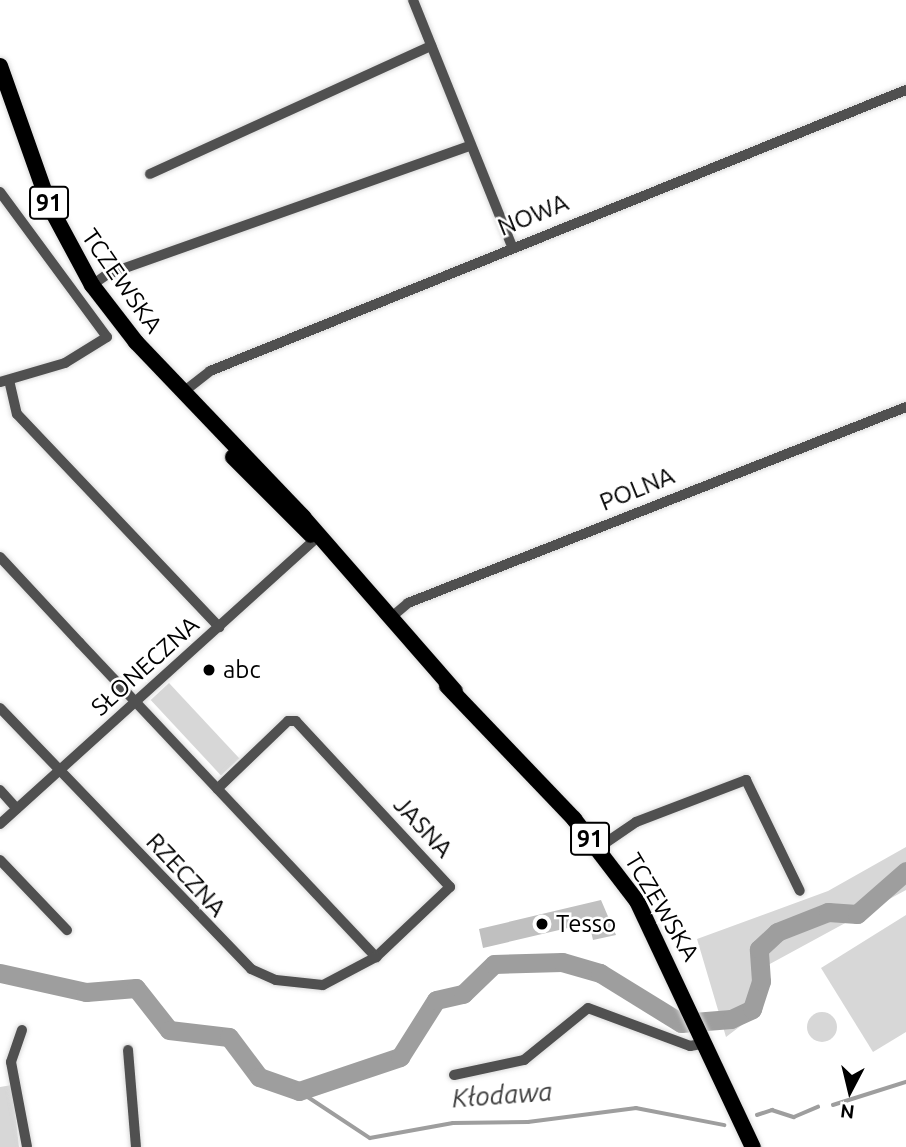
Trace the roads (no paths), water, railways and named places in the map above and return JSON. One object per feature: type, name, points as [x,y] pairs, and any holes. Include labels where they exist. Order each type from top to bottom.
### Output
[{"type":"main road","name":"TCZEWSKA","points":[[0,66],[50,207],[92,285],[182,393],[209,432],[295,525],[316,538],[389,619],[448,676],[454,691],[598,848],[656,934],[693,1010],[752,1147]]},
{"type":"street","points":[[413,0],[512,246]]},
{"type":"street","points":[[150,174],[431,46]]},
{"type":"street","name":"NOWA","points":[[182,393],[210,371],[512,246],[906,90]]},
{"type":"street","points":[[92,285],[108,274],[470,146]]},
{"type":"street","points":[[0,192],[107,337],[65,362],[4,381],[18,414],[219,627]]},
{"type":"street","name":"POLNA","points":[[389,619],[408,603],[906,407]]},
{"type":"street","name":"SŁONECZNA","points":[[0,824],[138,703],[316,538]]},
{"type":"street","points":[[0,557],[376,957]]},
{"type":"street","name":"RZECZNA","points":[[0,708],[251,969],[276,980],[323,985],[376,957]]},
{"type":"street","name":"JASNA","points":[[218,789],[288,721],[296,721],[450,887],[376,957]]},
{"type":"street","points":[[598,848],[636,822],[746,780],[800,891]]},
{"type":"street","points":[[0,790],[17,808]]},
{"type":"street","points":[[0,860],[67,930]]},
{"type":"street","points":[[454,1075],[524,1060],[588,1008],[690,1046],[705,1038]]},
{"type":"street","points":[[22,1030],[11,1062],[27,1147]]},
{"type":"street","points":[[128,1050],[136,1147]]},
{"type":"waterway","name":"Kłodawa","points":[[0,973],[86,992],[136,988],[169,1030],[229,1037],[259,1077],[299,1091],[400,1057],[436,1000],[463,994],[494,964],[562,962],[600,973],[681,1023],[731,1019],[752,1009],[761,981],[759,949],[777,932],[828,912],[857,914],[906,871]]},
{"type":"waterway","name":"Kłodawa","points":[[833,1105],[906,1082]]},
{"type":"waterway","name":"Kłodawa","points":[[299,1091],[370,1138],[453,1123],[528,1122],[636,1108],[724,1125]]},
{"type":"waterway","name":"Kłodawa","points":[[757,1115],[772,1110],[794,1117],[818,1107]]},
{"type":"place","name":"abc","points":[[209,670]]},
{"type":"place","name":"Tesso","points":[[542,924]]}]
